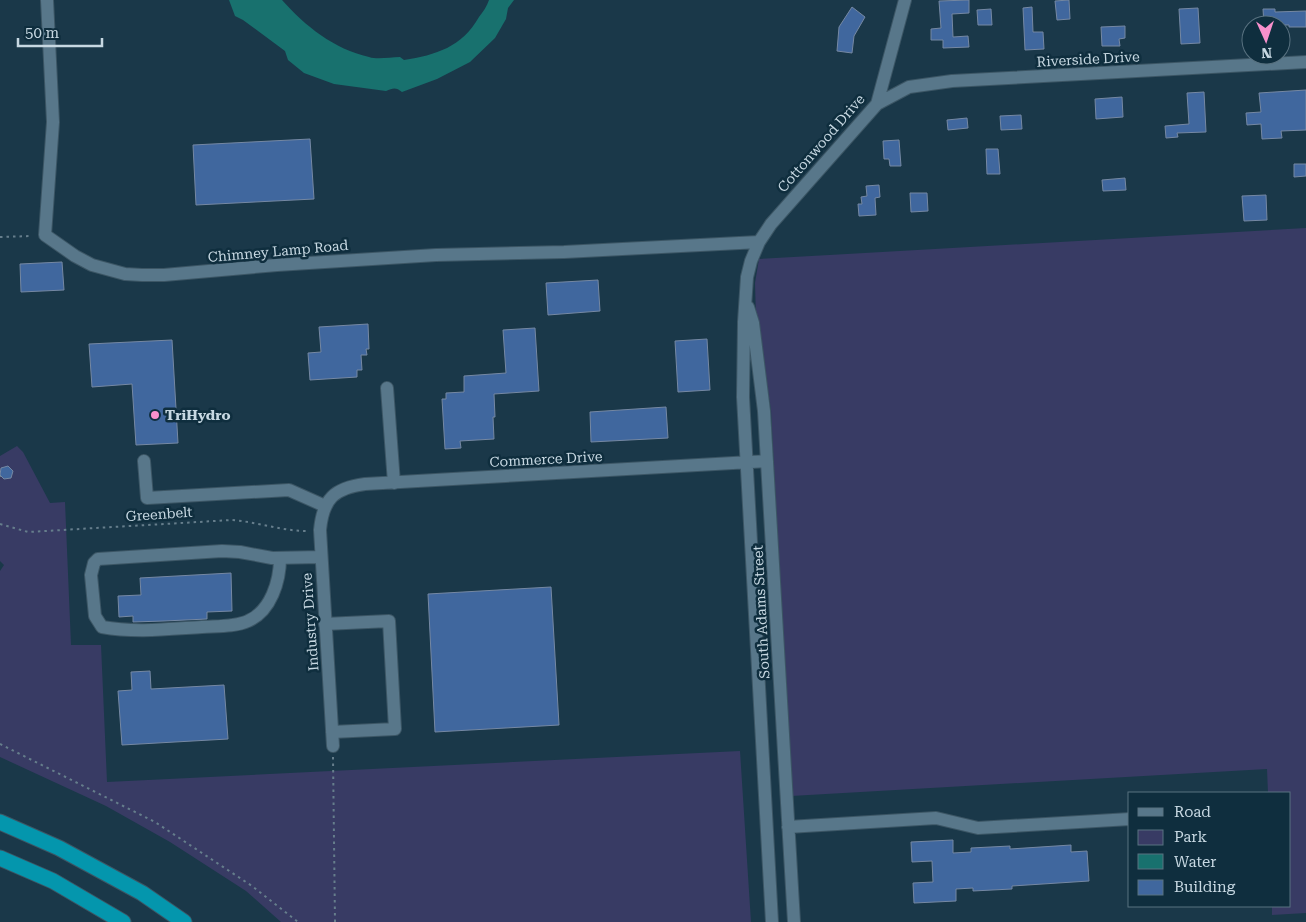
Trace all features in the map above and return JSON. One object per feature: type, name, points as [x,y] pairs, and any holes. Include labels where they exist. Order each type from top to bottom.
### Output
[{"type":"highway","points":[[0,822],[59,848],[142,893],[184,922]]},
{"type":"highway","points":[[0,858],[53,882],[123,922]]},
{"type":"street","points":[[45,236],[53,122],[47,0]]},
{"type":"street","name":"Cottonwood Drive","points":[[759,242],[787,204],[877,104],[905,0]]},
{"type":"street","name":"Riverside Drive","points":[[877,104],[909,87],[952,81],[1306,62]]},
{"type":"street","name":"Chimney Lamp Road","points":[[45,236],[74,256],[92,265],[125,274],[164,276],[277,265],[417,256],[564,252],[759,242]]},
{"type":"street","name":"South Adams Street","points":[[759,242],[751,261],[747,278],[744,322],[743,397],[772,922]]},
{"type":"street","name":"South Adams Street","points":[[746,302],[753,324],[762,392],[794,922]]},
{"type":"street","points":[[387,388],[394,483]]},
{"type":"street","name":"Commerce Drive","points":[[327,502],[340,491],[352,486],[767,461]]},
{"type":"street","points":[[144,462],[147,498],[289,490],[327,502]]},
{"type":"street","name":"Industry Drive","points":[[327,502],[320,530],[333,746]]},
{"type":"street","points":[[280,558],[277,582],[268,603],[261,612],[248,621],[230,625],[134,631],[102,628],[95,616],[91,575],[94,563],[98,559],[222,552],[240,552],[272,558],[321,557]]},
{"type":"street","points":[[325,624],[389,621],[395,729],[332,732]]},
{"type":"street","points":[[788,827],[936,818],[978,828],[1128,819]]},
{"type":"path","points":[[0,237],[45,236]]},
{"type":"path","name":"Greenbelt","points":[[0,524],[28,532],[232,520],[250,521],[281,530],[320,530]]},
{"type":"path","points":[[0,744],[155,822],[244,880],[298,922]]},
{"type":"path","points":[[333,746],[335,922]]},
{"type":"green space","points":[[1306,228],[1306,913],[1272,915],[1272,907],[1291,907],[1291,792],[1268,792],[1267,769],[791,796],[771,410],[756,318],[755,283],[759,259]]},
{"type":"green space","points":[[17,446],[23,452],[50,503],[65,502],[71,645],[101,645],[107,782],[740,751],[751,922],[281,922],[246,891],[170,842],[106,806],[0,757],[0,571],[4,565],[0,561],[0,456]]},
{"type":"water","points":[[229,0],[282,0],[310,27],[344,48],[373,58],[400,57],[404,60],[437,52],[465,36],[485,9],[489,0],[514,0],[508,8],[506,19],[495,38],[470,62],[437,79],[402,92],[396,89],[386,91],[334,84],[304,73],[288,60],[285,51],[235,16]]},
{"type":"building","points":[[969,0],[969,13],[952,14],[953,37],[968,36],[969,47],[943,48],[943,40],[931,40],[931,29],[941,28],[939,1]]},
{"type":"building","points":[[1069,0],[1070,19],[1057,20],[1055,1]]},
{"type":"building","points":[[852,7],[865,17],[854,36],[852,53],[837,51],[839,27]]},
{"type":"building","points":[[1032,7],[1033,32],[1043,32],[1044,49],[1025,50],[1023,8]]},
{"type":"building","points":[[1198,8],[1200,43],[1181,44],[1179,9]]},
{"type":"building","points":[[991,9],[992,25],[978,25],[977,10]]},
{"type":"building","points":[[1263,9],[1275,9],[1275,12],[1306,11],[1306,27],[1291,27],[1291,15],[1263,15]]},
{"type":"building","points":[[1125,26],[1125,38],[1119,39],[1120,46],[1102,46],[1101,27]]},
{"type":"building","points":[[1306,90],[1306,130],[1281,131],[1282,138],[1262,139],[1261,124],[1247,125],[1246,113],[1261,112],[1259,93]]},
{"type":"building","points":[[1204,92],[1206,132],[1177,133],[1178,137],[1166,138],[1165,126],[1189,124],[1187,93]]},
{"type":"building","points":[[1122,97],[1123,117],[1096,119],[1095,99]]},
{"type":"building","points":[[1021,115],[1022,129],[1001,130],[1000,116]]},
{"type":"building","points":[[967,118],[968,128],[948,130],[947,120]]},
{"type":"building","points":[[310,139],[314,199],[196,205],[193,145]]},
{"type":"building","points":[[899,140],[901,166],[890,166],[889,159],[884,159],[883,141]]},
{"type":"building","points":[[986,149],[998,149],[1000,174],[987,174]]},
{"type":"building","points":[[1294,164],[1306,164],[1306,176],[1294,177]]},
{"type":"building","points":[[1125,178],[1126,190],[1103,191],[1102,180]]},
{"type":"building","points":[[879,185],[880,197],[875,198],[876,215],[859,216],[858,204],[862,204],[861,197],[867,196],[866,186]]},
{"type":"building","points":[[910,193],[927,193],[928,211],[911,212]]},
{"type":"building","points":[[1266,195],[1267,220],[1244,221],[1242,196]]},
{"type":"building","points":[[62,262],[64,290],[21,292],[20,264]]},
{"type":"building","points":[[598,280],[600,311],[548,315],[546,283]]},
{"type":"building","points":[[368,324],[369,349],[366,349],[367,355],[361,355],[362,370],[357,370],[357,377],[310,380],[308,353],[321,352],[319,327]]},
{"type":"building","points":[[535,328],[539,391],[494,394],[494,439],[460,441],[461,448],[445,449],[442,399],[446,399],[446,393],[464,392],[464,376],[506,373],[503,330]]},
{"type":"building","points":[[707,339],[710,390],[678,392],[675,341]]},
{"type":"building","name":"TriHydro","points":[[172,340],[178,443],[136,445],[132,384],[92,387],[89,344]]},
{"type":"building","points":[[666,407],[668,438],[591,442],[590,412]]},
{"type":"building","points":[[8,466],[13,471],[11,478],[4,479],[0,475],[1,468]]},
{"type":"building","points":[[231,573],[232,611],[207,612],[207,619],[133,622],[133,616],[119,617],[118,596],[141,595],[140,578]]},
{"type":"building","points":[[551,587],[559,725],[435,732],[428,594]]},
{"type":"building","points":[[150,671],[151,689],[224,685],[228,739],[122,745],[118,691],[132,690],[131,672]]},
{"type":"building","points":[[953,840],[953,853],[971,852],[971,848],[1010,846],[1010,849],[1071,845],[1071,852],[1087,851],[1089,881],[1012,886],[1012,889],[973,891],[973,888],[956,889],[956,901],[914,903],[913,883],[933,882],[932,861],[912,862],[911,842]]},
{"type":"place","name":"TriHydro","points":[[155,415]]}]
